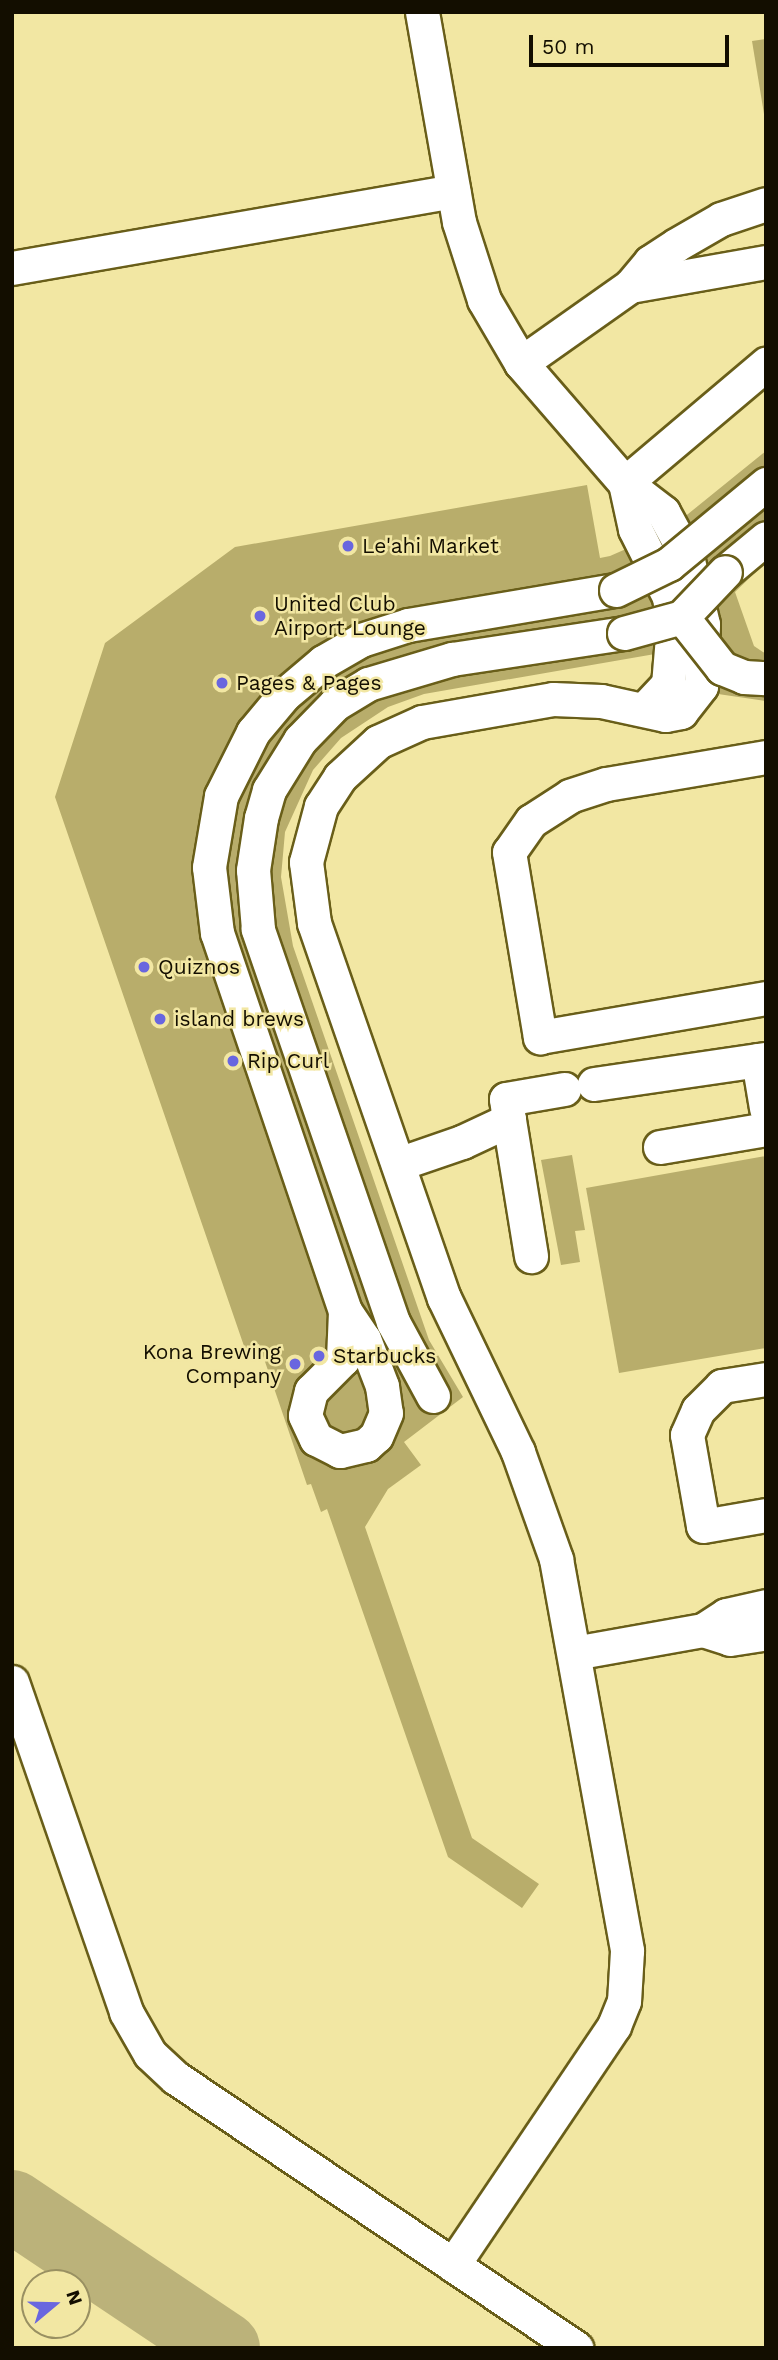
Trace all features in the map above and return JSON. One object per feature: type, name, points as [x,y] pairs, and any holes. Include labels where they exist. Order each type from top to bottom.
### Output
[{"type":"lane","points":[[422,12],[453,191],[476,281],[521,363],[625,483],[669,520],[698,587],[703,624],[701,686],[696,698],[681,712],[665,715],[570,697],[422,722],[396,732],[360,755],[321,806],[311,832],[306,889],[314,923],[452,1319],[505,1422],[541,1512],[559,1572],[627,1951],[624,2001],[614,2026],[453,2265]]},
{"type":"lane","points":[[12,268],[453,191]]},
{"type":"lane","points":[[521,363],[630,286],[650,262],[676,245],[720,219],[766,204]]},
{"type":"lane","points":[[630,286],[766,262]]},
{"type":"lane","points":[[625,483],[766,364]]},
{"type":"lane","points":[[345,1311],[217,933],[209,867],[221,796],[253,732],[284,695],[323,662],[361,640],[408,625],[616,590],[669,564],[766,484]]},
{"type":"lane","points":[[433,1396],[393,1322],[258,929],[253,870],[261,818],[269,790],[300,740],[335,704],[368,684],[452,659],[624,633],[682,617],[708,586],[766,538]]},
{"type":"lane","points":[[682,617],[722,668],[744,677],[766,678]]},
{"type":"lane","points":[[766,757],[606,783],[570,796],[531,821],[509,852],[540,1037],[766,998]]},
{"type":"lane","points":[[531,1256],[506,1099],[762,1060],[766,1108]]},
{"type":"lane","points":[[398,1164],[462,1142],[509,1120]]},
{"type":"lane","points":[[660,1147],[766,1129]]},
{"type":"lane","points":[[766,1379],[722,1386],[698,1410],[687,1435],[703,1527],[766,1516]]},
{"type":"lane","points":[[575,1653],[703,1630],[726,1615],[766,1606]]},
{"type":"lane","points":[[703,1630],[730,1639],[766,1633]]},
{"type":"lane","points":[[12,1682],[126,2012],[150,2054],[176,2078],[576,2348]]},
{"type":"building","points":[[766,39],[766,114],[764,114],[752,41]]},
{"type":"building","points":[[766,451],[766,562],[735,592],[754,646],[766,654],[766,701],[718,694],[655,654],[424,694],[388,707],[341,738],[313,770],[285,832],[281,877],[293,946],[429,1340],[463,1397],[404,1442],[421,1465],[388,1489],[365,1527],[472,1838],[539,1884],[522,1908],[448,1857],[327,1509],[321,1512],[311,1484],[307,1485],[259,1344],[245,1349],[55,797],[105,643],[235,547],[587,485],[600,558],[667,531]]},
{"type":"building","points":[[572,1155],[585,1230],[575,1231],[580,1262],[561,1265],[541,1160]]},
{"type":"building","points":[[766,1156],[766,1348],[619,1373],[586,1188]]},
{"type":"taxiway","points":[[12,2206],[224,2348]]},
{"type":"place","name":"Le'ahi Market","points":[[348,546]]},
{"type":"place","name":"United Club Airport Lounge","points":[[260,616]]},
{"type":"place","name":"Pages & Pages","points":[[222,683]]},
{"type":"place","name":"Quiznos","points":[[144,967]]},
{"type":"place","name":"island brews","points":[[160,1019]]},
{"type":"place","name":"Rip Curl","points":[[233,1061]]},
{"type":"place","name":"Starbucks","points":[[319,1356]]},
{"type":"place","name":"Kona Brewing Company","points":[[295,1364]]}]
